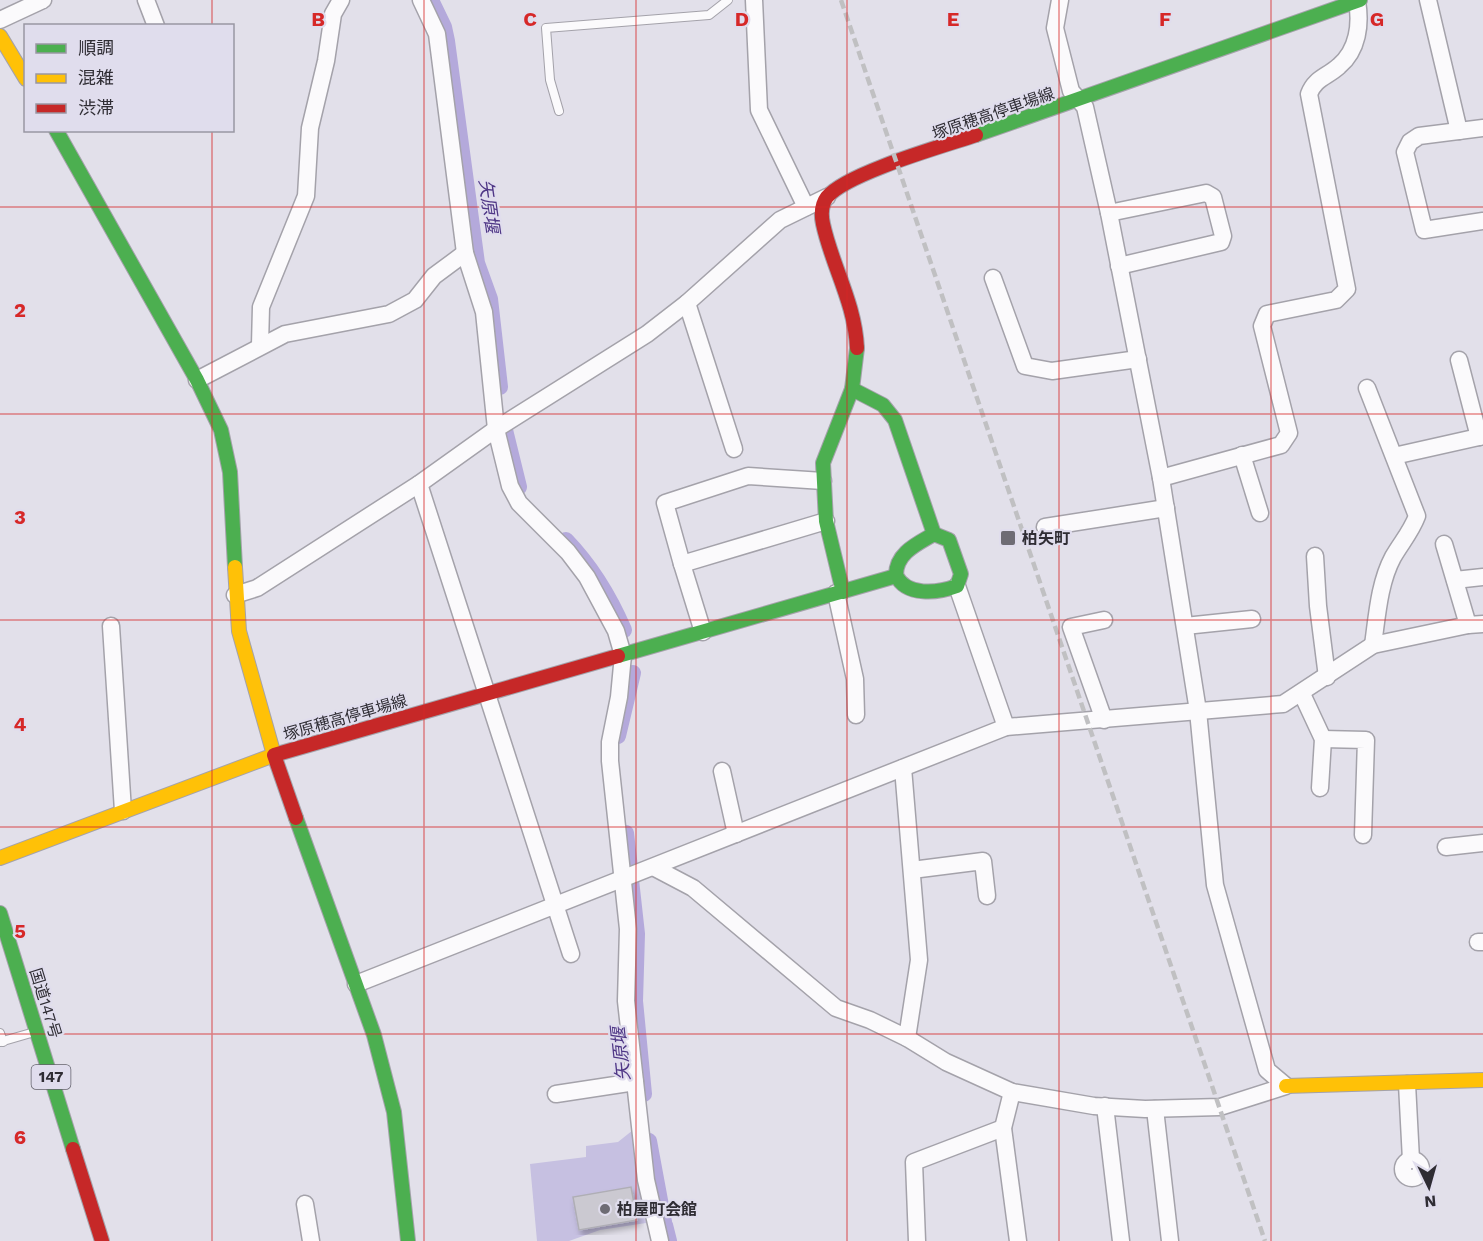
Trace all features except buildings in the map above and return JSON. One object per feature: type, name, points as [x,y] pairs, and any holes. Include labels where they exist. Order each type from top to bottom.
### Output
[{"type":"main road","name":"塚原穂高停車場線","points":[[827,197],[854,179],[897,162],[1078,101],[1358,1]]},
{"type":"main road","points":[[0,36],[24,76]]},
{"type":"main road","points":[[0,858],[274,755],[239,631],[235,595],[230,472],[221,430],[196,380],[57,132]]},
{"type":"main road","points":[[827,197],[821,210],[823,225],[856,327],[857,353],[852,389],[823,463],[826,521],[840,592]]},
{"type":"main road","points":[[852,389],[883,405],[895,420],[934,534],[949,540],[962,574],[957,586],[941,593],[921,592],[904,586],[896,576],[896,566],[908,551],[934,534]]},
{"type":"main road","name":"塚原穂高停車場線","points":[[408,1241],[394,1112],[374,1035],[274,755],[896,576]]},
{"type":"main road","name":"国道147号","points":[[0,913],[102,1241]]},
{"type":"main road","points":[[1286,1086],[1483,1080]]},
{"type":"street","points":[[0,20],[43,0]]},
{"type":"street","points":[[146,0],[155,24]]},
{"type":"street","points":[[260,345],[261,307],[306,196],[310,128],[326,61],[333,14],[341,0]]},
{"type":"street","points":[[421,0],[437,34],[465,253],[484,312],[496,429],[510,486],[519,503],[568,552],[587,577],[616,631],[623,655],[619,697],[610,742],[628,929],[627,1001],[635,1082],[646,1180],[660,1241]]},
{"type":"street","points":[[754,0],[759,110],[806,207]]},
{"type":"street","points":[[1060,0],[1055,28],[1071,90],[1085,107],[1109,213],[1161,478],[1198,711],[1215,885],[1267,1070],[1286,1086]]},
{"type":"street","points":[[1428,0],[1459,131]]},
{"type":"street","points":[[1161,478],[1281,445],[1289,433],[1262,326],[1267,314],[1336,300],[1347,289],[1308,94],[1313,83],[1341,65],[1355,42],[1361,21],[1358,1]]},
{"type":"street","points":[[1483,128],[1419,136],[1410,142],[1405,152],[1424,230],[1483,220]]},
{"type":"street","points":[[1109,213],[1206,193],[1213,197],[1223,236],[1221,242],[1119,266]]},
{"type":"street","points":[[235,595],[257,588],[419,484],[496,429],[647,334],[687,303],[780,220],[827,197]]},
{"type":"street","points":[[196,380],[285,334],[390,314],[415,300],[434,276],[465,253]]},
{"type":"street","points":[[993,278],[1025,366],[1052,371],[1138,359]]},
{"type":"street","points":[[687,303],[734,449]]},
{"type":"street","points":[[1394,456],[1481,436],[1459,360]]},
{"type":"street","points":[[1367,388],[1417,516],[1412,530],[1392,559],[1380,599],[1373,645]]},
{"type":"street","points":[[1242,455],[1260,513]]},
{"type":"street","points":[[703,632],[665,503],[748,476],[823,482]]},
{"type":"street","points":[[419,484],[553,906],[571,954]]},
{"type":"street","points":[[1045,527],[1166,508]]},
{"type":"street","points":[[682,564],[826,521]]},
{"type":"street","points":[[356,984],[655,868],[1006,727],[1283,704],[1302,694],[1373,645],[1475,625],[1455,580],[1444,544]]},
{"type":"street","points":[[1315,556],[1318,606],[1327,677]]},
{"type":"street","points":[[1455,580],[1483,577]]},
{"type":"street","points":[[957,586],[1006,727]]},
{"type":"street","points":[[840,592],[855,679],[856,715]]},
{"type":"street","points":[[1185,626],[1252,619]]},
{"type":"street","points":[[1104,620],[1071,627],[1104,720]]},
{"type":"street","points":[[111,626],[123,812]]},
{"type":"street","points":[[1302,694],[1323,739],[1320,788]]},
{"type":"street","points":[[1323,739],[1366,740],[1363,835]]},
{"type":"street","points":[[903,768],[920,960],[907,1038]]},
{"type":"street","points":[[722,771],[736,834]]},
{"type":"street","points":[[1446,847],[1483,843]]},
{"type":"street","points":[[912,870],[983,861],[987,896]]},
{"type":"street","points":[[655,868],[693,888],[836,1008],[870,1020],[907,1038],[946,1062],[1012,1092],[1105,1106],[1155,1109],[1220,1107],[1286,1086]]},
{"type":"street","points":[[556,1094],[635,1082]]},
{"type":"street","points":[[1407,1084],[1411,1160]]},
{"type":"street","points":[[1012,1092],[1003,1128],[1018,1241]]},
{"type":"street","points":[[1105,1106],[1121,1241]]},
{"type":"street","points":[[1155,1109],[1170,1241]]},
{"type":"street","points":[[917,1241],[914,1162],[1003,1128]]},
{"type":"street","points":[[305,1204],[311,1241]]},
{"type":"lane","points":[[559,111],[550,80],[546,28],[709,15],[728,0]]},
{"type":"lane","points":[[1,1039],[37,1032]]},
{"type":"shaded area","points":[[633,1130],[646,1223],[600,1230],[569,1241],[537,1241],[530,1164],[586,1157],[586,1146],[618,1142]]},
{"type":"waterway","name":"矢原堰","points":[[431,0],[444,27],[447,41],[477,263],[490,299],[500,387]]},
{"type":"waterway","name":"矢原堰","points":[[505,430],[519,487]]},
{"type":"waterway","name":"矢原堰","points":[[566,540],[599,582],[624,630]]},
{"type":"waterway","name":"矢原堰","points":[[618,736],[633,673]]},
{"type":"waterway","name":"矢原堰","points":[[626,833],[630,868]]},
{"type":"waterway","name":"矢原堰","points":[[631,880],[637,934],[635,1001],[644,1094]]},
{"type":"waterway","name":"矢原堰","points":[[649,1141],[664,1222]]},
{"type":"waterway","name":"矢原堰","points":[[665,1225],[669,1241]]},
{"type":"railway","points":[[841,0],[1265,1241]]},
{"type":"traffic: fast","points":[[976,135],[1360,0]]},
{"type":"traffic: fast","points":[[57,132],[197,380],[221,430],[230,472],[235,567]]},
{"type":"traffic: fast","points":[[843,592],[826,521],[823,463],[852,389],[857,348]]},
{"type":"traffic: fast","points":[[852,389],[883,405],[895,420],[934,534]]},
{"type":"traffic: fast","points":[[934,534],[949,540],[961,574],[957,586],[932,591],[907,587],[896,575],[900,561],[909,550],[934,534]]},
{"type":"traffic: fast","points":[[618,656],[896,576]]},
{"type":"traffic: fast","points":[[296,818],[374,1035],[394,1112],[408,1241]]},
{"type":"traffic: fast","points":[[0,913],[73,1149]]},
{"type":"traffic: slow","points":[[0,36],[24,76]]},
{"type":"traffic: slow","points":[[0,858],[274,755],[239,631],[235,567]]},
{"type":"traffic: slow","points":[[1286,1086],[1483,1080]]},
{"type":"traffic: jam","points":[[857,348],[848,300],[823,224],[822,210],[825,200],[838,188],[874,170],[976,135]]},
{"type":"traffic: jam","points":[[296,818],[274,755],[618,656]]},
{"type":"traffic: jam","points":[[73,1149],[102,1241]]},
{"type":"place","name":"柏矢町","points":[[1008,538]]},
{"type":"place","name":"柏屋町会館","points":[[605,1209]]}]
